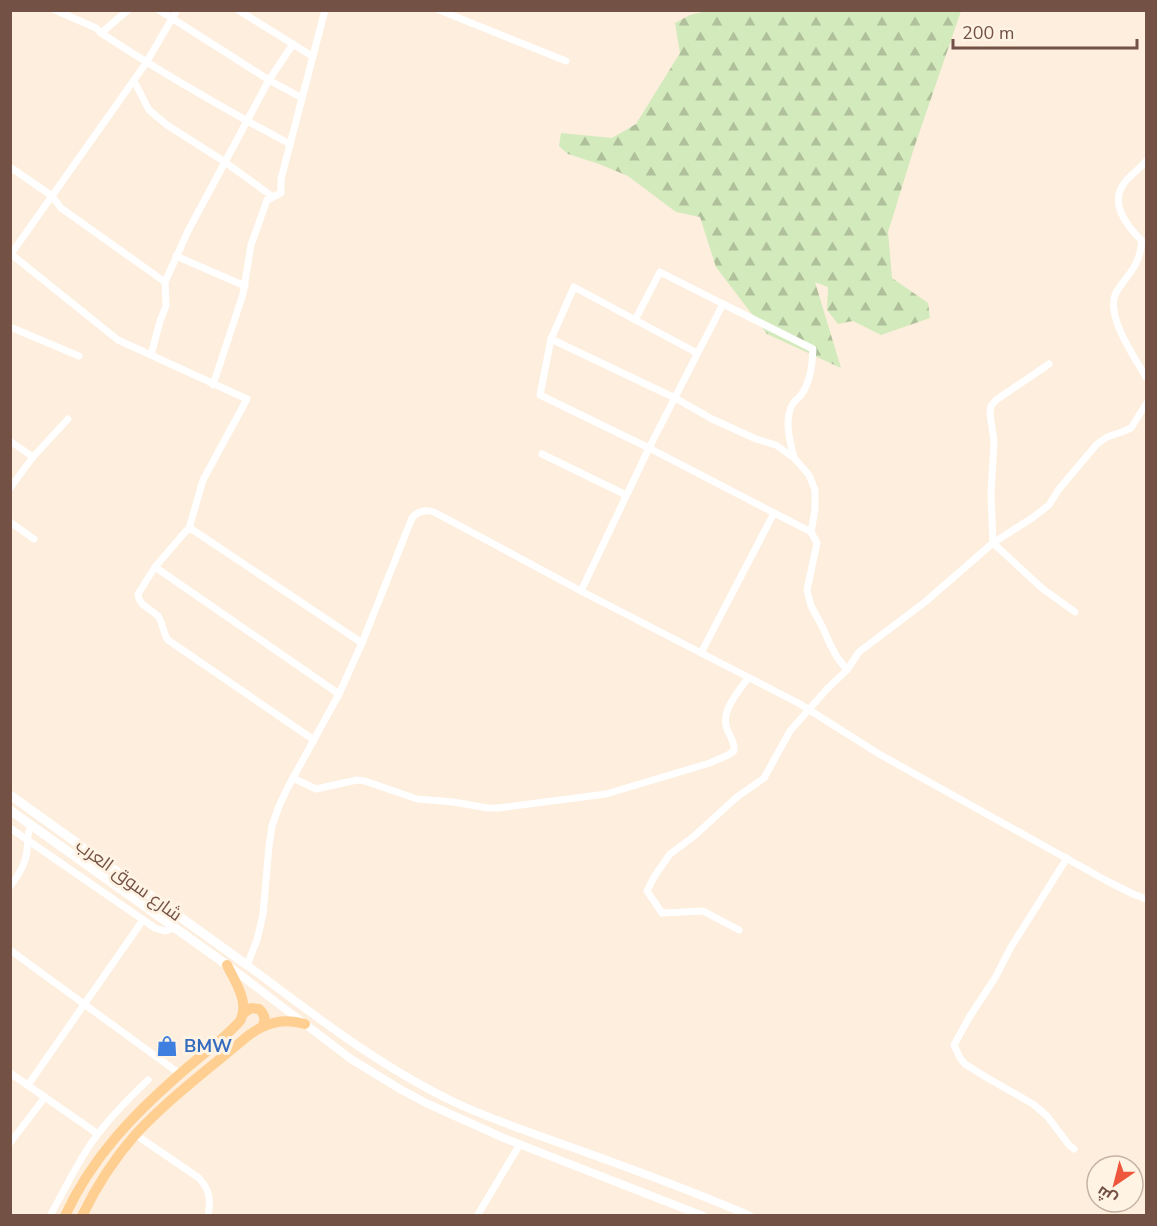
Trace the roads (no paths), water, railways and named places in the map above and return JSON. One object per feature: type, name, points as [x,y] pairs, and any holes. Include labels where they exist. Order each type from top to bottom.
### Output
[{"type":"main road","name":"شارع سوق العرب","points":[[10,795],[247,965]]},
{"type":"main road","points":[[10,810],[227,965],[243,999],[244,1013]]},
{"type":"main road","points":[[65,1215],[90,1170],[142,1107],[237,1024],[244,1013],[251,1008],[259,1009],[264,1016],[262,1027]]},
{"type":"main road","points":[[82,1215],[101,1181],[123,1149],[174,1098],[249,1035],[262,1027],[291,1020],[305,1023]]},
{"type":"street","points":[[54,10],[96,28],[146,63],[291,144]]},
{"type":"street","points":[[101,33],[128,10]]},
{"type":"street","points":[[159,10],[302,99]]},
{"type":"street","points":[[177,10],[134,81],[11,255],[118,340],[247,399],[202,480],[189,529],[155,567],[138,594],[138,598],[158,616],[168,640],[314,740]]},
{"type":"street","points":[[238,10],[312,56]]},
{"type":"street","points":[[439,10],[566,61]]},
{"type":"street","points":[[213,385],[245,286],[251,245],[267,200],[281,193],[281,179],[324,11]]},
{"type":"street","points":[[151,355],[166,306],[165,282],[176,256],[269,80],[293,44]]},
{"type":"street","points":[[134,81],[149,110],[167,125],[273,196]]},
{"type":"street","points":[[1146,161],[1126,181],[1120,192],[1122,217],[1142,241],[1138,262],[1116,293],[1113,305],[1122,338],[1146,377]]},
{"type":"street","points":[[10,167],[52,196],[61,208],[165,282]]},
{"type":"street","points":[[176,256],[245,286]]},
{"type":"street","points":[[635,320],[660,272],[813,349],[812,368],[808,382],[801,395],[792,404],[789,416],[789,437],[794,458]]},
{"type":"street","points":[[697,353],[574,287],[551,339],[540,395],[650,448],[811,532],[817,543],[807,590],[811,606],[833,651],[847,670]]},
{"type":"street","points":[[581,591],[626,495],[723,304]]},
{"type":"street","points":[[10,327],[79,356]]},
{"type":"street","points":[[551,339],[675,398],[712,419],[756,439],[776,445],[794,458],[809,475],[815,490],[815,510],[811,532]]},
{"type":"street","points":[[1049,364],[996,400],[990,408],[994,441],[991,494],[993,543],[1043,589],[1075,612]]},
{"type":"street","points":[[739,930],[703,911],[662,913],[647,891],[670,854],[693,837],[737,797],[764,778],[790,731],[847,670],[860,652],[925,602],[993,543],[1049,505],[1059,489],[1097,444],[1107,437],[1131,428],[1146,404]]},
{"type":"street","points":[[10,488],[33,457],[68,420]]},
{"type":"street","points":[[10,441],[33,457]]},
{"type":"street","points":[[542,454],[626,495]]},
{"type":"street","points":[[750,1215],[681,1187],[484,1115],[429,1090],[352,1042],[247,965],[263,914],[272,826],[279,806],[339,694],[414,515],[426,510],[434,512],[701,652],[810,710],[879,754],[1124,890],[1146,899]]},
{"type":"street","points":[[701,652],[774,513]]},
{"type":"street","points":[[10,522],[34,539]]},
{"type":"street","points":[[189,529],[362,643]]},
{"type":"street","points":[[155,567],[339,694]]},
{"type":"street","points":[[293,778],[316,789],[357,780],[365,781],[417,799],[488,808],[606,794],[710,763],[734,751],[735,744],[726,727],[726,714],[748,678]]},
{"type":"street","points":[[10,886],[24,865],[28,831],[31,825]]},
{"type":"street","points":[[10,828],[161,931],[174,928]]},
{"type":"street","points":[[1067,858],[1011,947],[954,1045],[965,1064],[1033,1104],[1047,1116],[1074,1149]]},
{"type":"street","points":[[28,1085],[143,920]]},
{"type":"street","points":[[10,950],[180,1074]]},
{"type":"street","points":[[227,965],[351,1059],[400,1089],[452,1116],[700,1214]]},
{"type":"street","points":[[10,1073],[98,1134]]},
{"type":"street","points":[[50,1215],[98,1134],[148,1080]]},
{"type":"street","points":[[10,1143],[45,1097]]},
{"type":"street","points":[[136,1135],[204,1183],[210,1196],[208,1215]]},
{"type":"street","points":[[477,1215],[520,1144]]},
{"type":"street","points":[[672,1203],[680,1198],[681,1187]]},
{"type":"street","points":[[700,1214],[696,1207],[704,1196]]},
{"type":"place","name":"BMW","points":[[167,1046]]}]
